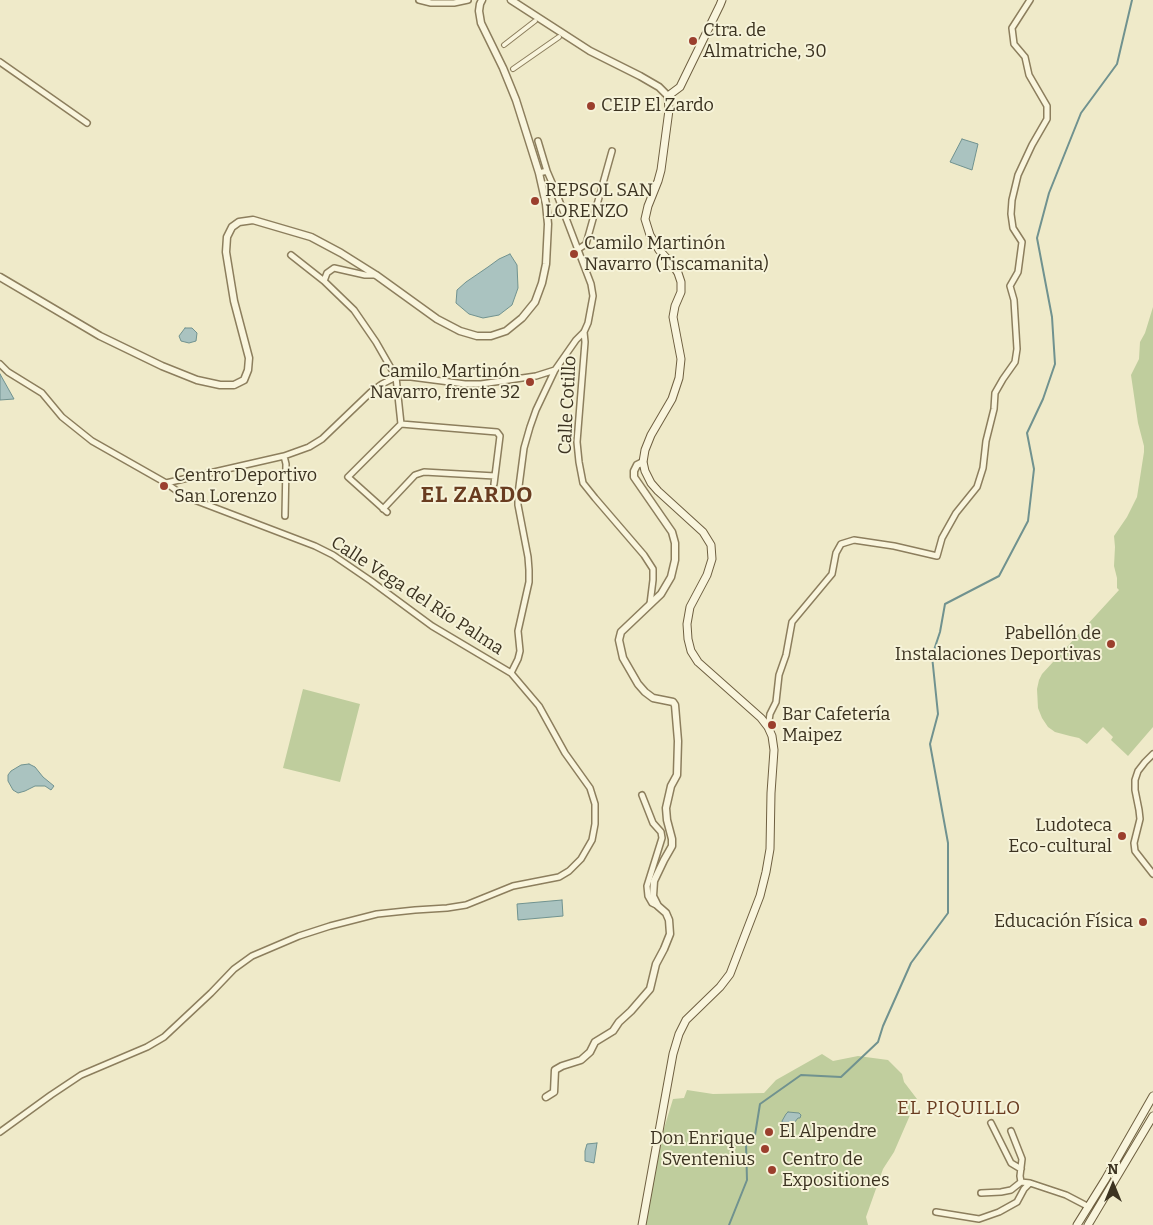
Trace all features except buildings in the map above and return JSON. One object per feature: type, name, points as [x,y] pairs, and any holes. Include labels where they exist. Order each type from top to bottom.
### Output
[{"type":"main road","points":[[642,1225],[679,1034],[686,1020],[720,987],[730,974],[760,896],[770,849],[774,750],[772,736],[768,727],[760,718],[698,662],[691,651],[688,639],[687,624],[690,607],[707,575],[712,558],[711,545],[703,532],[651,483],[643,462],[644,450],[672,399],[679,378],[680,359],[673,317],[681,282],[678,273],[650,236],[645,219],[661,170],[669,110],[668,96],[680,87],[722,0]]},
{"type":"main road","points":[[1076,1225],[1089,1207],[1153,1096]]},
{"type":"main road","points":[[1088,1225],[1153,1116]]},
{"type":"street","points":[[419,0],[430,3],[454,3],[468,0]]},
{"type":"street","points":[[0,277],[100,336],[162,366],[197,380],[220,385],[234,385],[244,380],[248,370],[247,345],[234,301],[226,252],[227,237],[232,227],[240,222],[253,220],[311,237],[376,275],[437,319],[460,331],[477,336],[491,336],[506,331],[522,318],[535,302],[546,264],[548,224],[546,204],[539,173],[516,100],[481,23],[479,10],[482,0]]},
{"type":"street","points":[[511,0],[590,51],[659,87],[668,96]]},
{"type":"street","points":[[768,727],[770,714],[776,702],[779,675],[786,655],[792,622],[832,574],[836,553],[841,544],[854,540],[894,546],[937,556],[942,538],[956,513],[976,487],[983,468],[986,441],[994,409],[995,393],[1015,362],[1018,349],[1014,300],[1010,286],[1018,272],[1022,242],[1013,228],[1012,200],[1018,176],[1028,153],[1047,119],[1047,106],[1029,75],[1026,57],[1014,44],[1012,28],[1030,0]]},
{"type":"street","points":[[504,45],[535,21]]},
{"type":"street","points":[[513,69],[559,37]]},
{"type":"street","points":[[0,62],[86,123]]},
{"type":"street","points":[[511,673],[520,651],[518,631],[529,576],[528,557],[518,505],[524,448],[536,410],[555,370],[576,340],[584,332],[588,323],[593,296],[591,284],[547,171],[538,141]]},
{"type":"street","points":[[578,250],[586,244],[612,151]]},
{"type":"street","points":[[539,173],[547,171]]},
{"type":"street","points":[[291,255],[324,281],[354,310],[376,342],[396,378],[401,424]]},
{"type":"street","points":[[324,281],[327,273],[334,268],[365,275],[376,275]]},
{"type":"street","name":"Calle Cotillo","points":[[584,332],[577,442],[583,483],[653,568],[650,604]]},
{"type":"street","name":"Calle Vega del Río Palma","points":[[0,364],[8,372],[42,393],[62,417],[92,441],[166,483],[184,496],[315,546],[332,555],[371,580],[432,626],[511,673],[539,706],[566,753],[590,788],[595,804],[595,824],[592,840],[581,860],[559,877],[513,886],[466,905],[377,914],[330,926],[299,936],[252,956],[234,969],[164,1037],[147,1047],[81,1075],[0,1132]]},
{"type":"street","points":[[166,483],[284,456],[309,447],[322,439],[371,392],[382,384],[396,378],[411,377],[464,384],[481,384],[536,376],[555,370]]},
{"type":"street","points":[[494,484],[495,476],[500,436],[497,432],[401,424],[348,477],[385,511],[416,475],[424,472],[495,476]]},
{"type":"street","points":[[284,456],[286,464],[285,516]]},
{"type":"street","points":[[643,462],[637,466],[634,471],[634,477],[672,532],[675,543],[675,560],[671,576],[661,594],[621,632],[619,640],[623,658],[638,684],[653,698],[673,702],[675,705],[678,741],[677,775],[671,786],[666,808],[672,846],[654,881],[654,896],[658,906]]},
{"type":"street","points":[[1153,754],[1144,762],[1135,780],[1140,819],[1134,843],[1135,851],[1153,874]]},
{"type":"street","points":[[546,1096],[554,1092],[555,1070],[581,1060],[590,1052],[595,1042],[614,1031],[650,989],[656,964],[670,934],[669,920],[666,913],[652,903],[648,896],[648,886],[662,838],[661,832],[653,823],[642,795]]},
{"type":"street","points":[[991,1123],[1011,1163],[1021,1169]]},
{"type":"street","points":[[1011,1131],[1022,1159],[1021,1182]]},
{"type":"street","points":[[1021,1182],[1066,1195],[1089,1207]]},
{"type":"street","points":[[981,1193],[1011,1190],[1021,1182]]},
{"type":"street","points":[[936,1212],[979,1218],[999,1212],[1017,1202],[1024,1189],[1030,1184]]},
{"type":"green space","name":"Pabellón de Instalaciones Deportivas","points":[[1153,307],[1153,727],[1128,756],[1111,740],[1113,737],[1103,727],[1087,744],[1079,738],[1055,732],[1048,727],[1038,708],[1037,689],[1042,674],[1119,590],[1117,588],[1114,566],[1114,536],[1127,517],[1137,497],[1144,452],[1131,375],[1139,359],[1140,342],[1145,333]]},
{"type":"green space","points":[[303,689],[360,704],[340,782],[283,768]]},
{"type":"green space","points":[[822,1054],[833,1061],[858,1056],[888,1060],[902,1074],[904,1082],[917,1099],[894,1152],[883,1169],[866,1217],[868,1225],[645,1225],[663,1132],[673,1099],[684,1098],[687,1090],[713,1094],[764,1093],[776,1080]]},
{"type":"water","points":[[962,139],[978,144],[972,170],[950,162]]},
{"type":"water","points":[[510,254],[517,265],[518,288],[512,305],[499,315],[483,318],[469,314],[456,303],[457,290],[499,259]]},
{"type":"water","points":[[185,328],[192,328],[197,333],[196,341],[189,343],[181,341],[179,336]]},
{"type":"water","points":[[0,374],[14,399],[0,400]]},
{"type":"water","points":[[29,764],[35,767],[54,786],[51,790],[45,786],[35,786],[18,793],[13,790],[8,781],[8,775],[21,765]]},
{"type":"water","points":[[562,900],[563,916],[518,920],[517,904]]},
{"type":"water","points":[[788,1112],[801,1115],[794,1123],[792,1130],[785,1132],[782,1131],[782,1121]]},
{"type":"water","points":[[597,1143],[594,1163],[585,1161],[587,1144]]},
{"type":"waterway","points":[[729,1225],[747,1180],[746,1143],[755,1135],[760,1104],[801,1075],[841,1077],[878,1042],[883,1026],[911,963],[948,913],[948,843],[930,744],[938,714],[932,656],[940,632],[945,604],[999,576],[1028,521],[1034,469],[1027,433],[1043,399],[1055,364],[1052,317],[1037,238],[1049,193],[1081,113],[1117,64],[1132,0]]},
{"type":"place","name":"Ctra. de Almatriche, 30","points":[[693,41]]},
{"type":"place","name":"CEIP El Zardo","points":[[591,106]]},
{"type":"place","name":"REPSOL SAN LORENZO","points":[[535,201]]},
{"type":"place","name":"Camilo Martinón Navarro (Tiscamanita)","points":[[574,254]]},
{"type":"place","name":"Camilo Martinón Navarro, frente 32","points":[[530,382]]},
{"type":"place","name":"Centro Deportivo San Lorenzo","points":[[164,486]]},
{"type":"place","name":"Pabellón de Instalaciones Deportivas","points":[[1111,644]]},
{"type":"place","name":"Bar Cafetería Maipez","points":[[772,725]]},
{"type":"place","name":"Ludoteca Eco-cultural","points":[[1122,836]]},
{"type":"place","name":"Educación Física","points":[[1143,922]]},
{"type":"place","name":"El Alpendre","points":[[769,1132]]},
{"type":"place","name":"Don Enrique Sventenius","points":[[765,1149]]},
{"type":"place","name":"Centro de Expositiones","points":[[772,1170]]},
{"type":"district","name":"EL ZARDO","points":[[477,496]]},
{"type":"district","name":"EL PIQUILLO","points":[[959,1109]]}]
